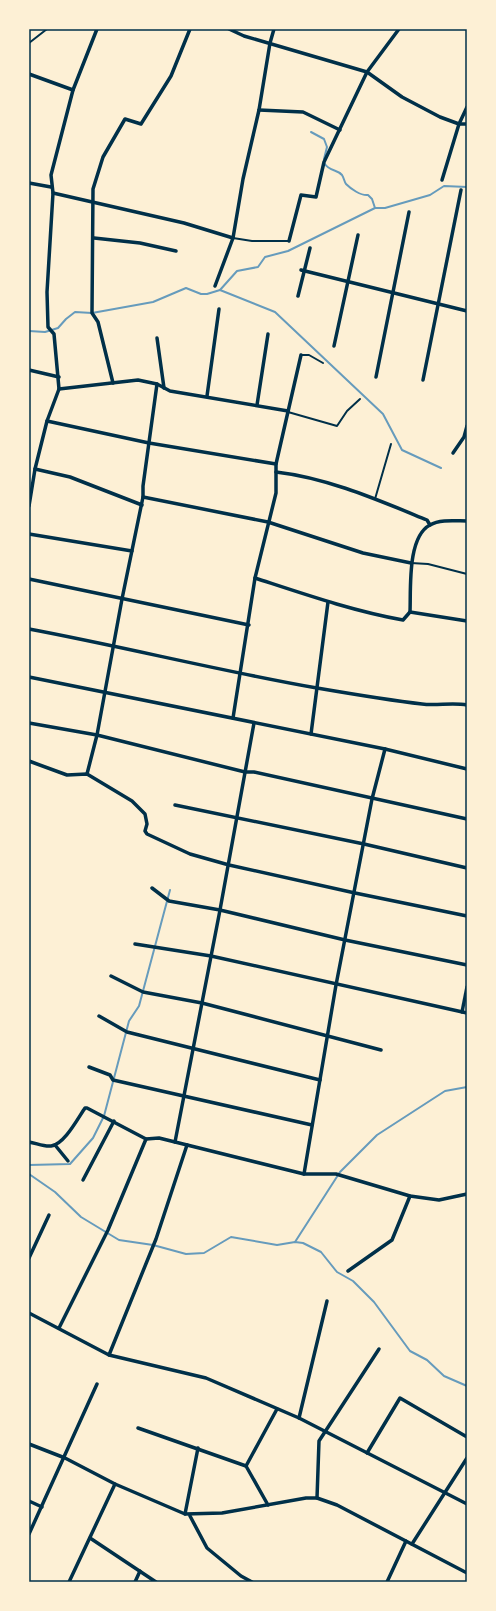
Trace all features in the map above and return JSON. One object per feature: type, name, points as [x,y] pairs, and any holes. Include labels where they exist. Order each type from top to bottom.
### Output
[{"type":"street","points":[[29,506],[35,469],[47,422],[59,389],[54,334],[48,327],[48,285],[53,193],[51,187],[51,175],[73,90],[97,29]]},
{"type":"street","points":[[113,383],[98,322],[92,313],[94,238],[93,189],[103,157],[125,119],[141,124],[171,76],[190,29]]},
{"type":"street","points":[[229,29],[244,36],[367,72],[402,97],[440,117],[459,124],[467,124]]},
{"type":"street","points":[[215,286],[233,238],[243,179],[259,110],[270,43],[274,29]]},
{"type":"street","points":[[289,241],[301,195],[316,197],[324,162],[367,72],[399,29]]},
{"type":"street","points":[[29,74],[73,90]]},
{"type":"street","points":[[442,180],[459,124],[467,107]]},
{"type":"street","points":[[259,110],[303,112],[340,130]]},
{"type":"street","points":[[29,183],[51,187]]},
{"type":"street","points":[[423,380],[461,190]]},
{"type":"street","points":[[53,193],[184,223],[233,238]]},
{"type":"street","points":[[376,377],[409,212]]},
{"type":"street","points":[[334,346],[358,235]]},
{"type":"street","points":[[94,238],[140,243],[176,251]]},
{"type":"street","points":[[298,296],[303,271],[310,248]]},
{"type":"street","points":[[303,271],[439,305],[467,310]]},
{"type":"street","points":[[207,396],[219,309]]},
{"type":"street","points":[[257,405],[268,334]]},
{"type":"street","points":[[157,338],[164,388]]},
{"type":"street","points":[[233,718],[249,625],[255,578],[276,493],[276,464],[302,355]]},
{"type":"street","points":[[29,370],[59,377]]},
{"type":"street","points":[[59,389],[138,380],[157,384],[170,391],[207,396],[288,412]]},
{"type":"street","points":[[87,774],[97,735],[122,599],[142,505],[142,486],[157,384]]},
{"type":"street","points":[[47,422],[149,443],[276,464]]},
{"type":"street","points":[[453,453],[464,437],[467,426]]},
{"type":"street","points":[[35,469],[70,477],[142,505]]},
{"type":"street","points":[[276,472],[303,475],[375,499],[427,520],[430,525]]},
{"type":"street","points":[[143,497],[268,522],[363,553],[411,563]]},
{"type":"street","points":[[255,578],[328,602],[403,620],[410,612],[411,563],[416,544],[422,533],[430,525],[452,520],[467,521]]},
{"type":"street","points":[[29,534],[132,551]]},
{"type":"street","points":[[29,579],[249,625]]},
{"type":"street","points":[[311,734],[328,602]]},
{"type":"street","points":[[410,612],[467,621]]},
{"type":"street","points":[[29,629],[114,645],[241,674],[318,688],[424,704],[447,703],[467,705]]},
{"type":"street","points":[[29,677],[385,749],[467,768]]},
{"type":"street","points":[[175,1142],[229,865],[254,723]]},
{"type":"street","points":[[29,724],[97,735],[245,772],[254,772],[467,819]]},
{"type":"street","points":[[304,1174],[336,985],[355,894],[372,799],[385,749]]},
{"type":"street","points":[[29,761],[67,775],[87,774],[132,801],[145,814],[147,824],[145,831],[147,834],[190,854],[229,865],[355,894],[467,916]]},
{"type":"street","points":[[174,805],[364,844],[467,868]]},
{"type":"street","points":[[152,888],[169,901],[220,910],[346,940],[467,965]]},
{"type":"street","points":[[135,944],[211,956],[336,985],[467,1012]]},
{"type":"street","points":[[111,976],[143,992],[202,1003],[327,1037],[382,1050]]},
{"type":"street","points":[[462,1012],[467,987]]},
{"type":"street","points":[[99,1016],[126,1032],[193,1047],[320,1080]]},
{"type":"street","points":[[90,1066],[110,1075],[113,1080],[312,1125]]},
{"type":"street","points":[[29,1142],[50,1146],[55,1145],[70,1132],[84,1108],[114,1121],[146,1139],[159,1138],[304,1174],[336,1174],[410,1196],[439,1200],[467,1194]]},
{"type":"street","points":[[82,1180],[114,1121]]},
{"type":"street","points":[[59,1328],[108,1230],[146,1139]]},
{"type":"street","points":[[55,1145],[68,1161]]},
{"type":"street","points":[[109,1355],[156,1239],[187,1145]]},
{"type":"street","points":[[348,1271],[392,1240],[410,1196]]},
{"type":"street","points":[[29,1258],[49,1215]]},
{"type":"street","points":[[299,1418],[327,1301]]},
{"type":"street","points":[[29,1313],[109,1355],[206,1378],[277,1408],[467,1504]]},
{"type":"street","points":[[317,1498],[319,1441],[379,1349]]},
{"type":"street","points":[[29,1534],[65,1458],[97,1384]]},
{"type":"street","points":[[367,1453],[400,1398],[467,1437]]},
{"type":"street","points":[[246,1466],[277,1408]]},
{"type":"street","points":[[138,1428],[246,1466],[268,1505]]},
{"type":"street","points":[[29,1444],[65,1458],[115,1484],[190,1516],[222,1513],[306,1498],[317,1498],[337,1505],[467,1573]]},
{"type":"street","points":[[185,1514],[198,1448]]},
{"type":"street","points":[[412,1544],[467,1458]]},
{"type":"street","points":[[69,1582],[115,1484]]},
{"type":"street","points":[[29,1501],[42,1507]]},
{"type":"street","points":[[190,1516],[206,1548],[241,1576],[252,1582]]},
{"type":"street","points":[[90,1538],[156,1582]]},
{"type":"street","points":[[387,1582],[406,1541]]},
{"type":"street","points":[[135,1582],[140,1571]]},
{"type":"lane","points":[[29,43],[47,29]]},
{"type":"lane","points":[[233,238],[252,241],[289,241]]},
{"type":"lane","points":[[302,355],[309,355],[323,363]]},
{"type":"lane","points":[[288,412],[337,426],[347,411],[360,399]]},
{"type":"lane","points":[[375,499],[391,444]]},
{"type":"lane","points":[[411,563],[428,564],[467,574]]},
{"type":"waterway","points":[[311,132],[324,139],[327,147],[324,159]]},
{"type":"waterway","points":[[324,163],[329,168],[340,173],[346,184],[351,188],[359,193],[368,195],[372,199],[375,208]]},
{"type":"waterway","points":[[29,331],[45,332],[58,328],[75,312],[92,313],[153,302],[186,288],[201,294],[207,294],[220,290],[237,271],[258,267],[265,257],[288,251],[375,208],[385,208],[430,195],[444,186],[467,187]]},
{"type":"waterway","points":[[220,290],[275,312],[383,414],[402,450],[441,468]]},
{"type":"waterway","points":[[29,1165],[70,1164],[93,1138],[104,1116],[129,1021],[139,1006],[170,890]]},
{"type":"waterway","points":[[295,1242],[340,1172],[377,1135],[445,1091],[467,1087]]},
{"type":"waterway","points":[[29,1174],[55,1192],[81,1217],[119,1240],[153,1245],[186,1254],[204,1253],[231,1237],[277,1245],[295,1242],[303,1243],[321,1252],[337,1272],[353,1281],[374,1302],[410,1351],[427,1360],[444,1376],[467,1386]]}]
